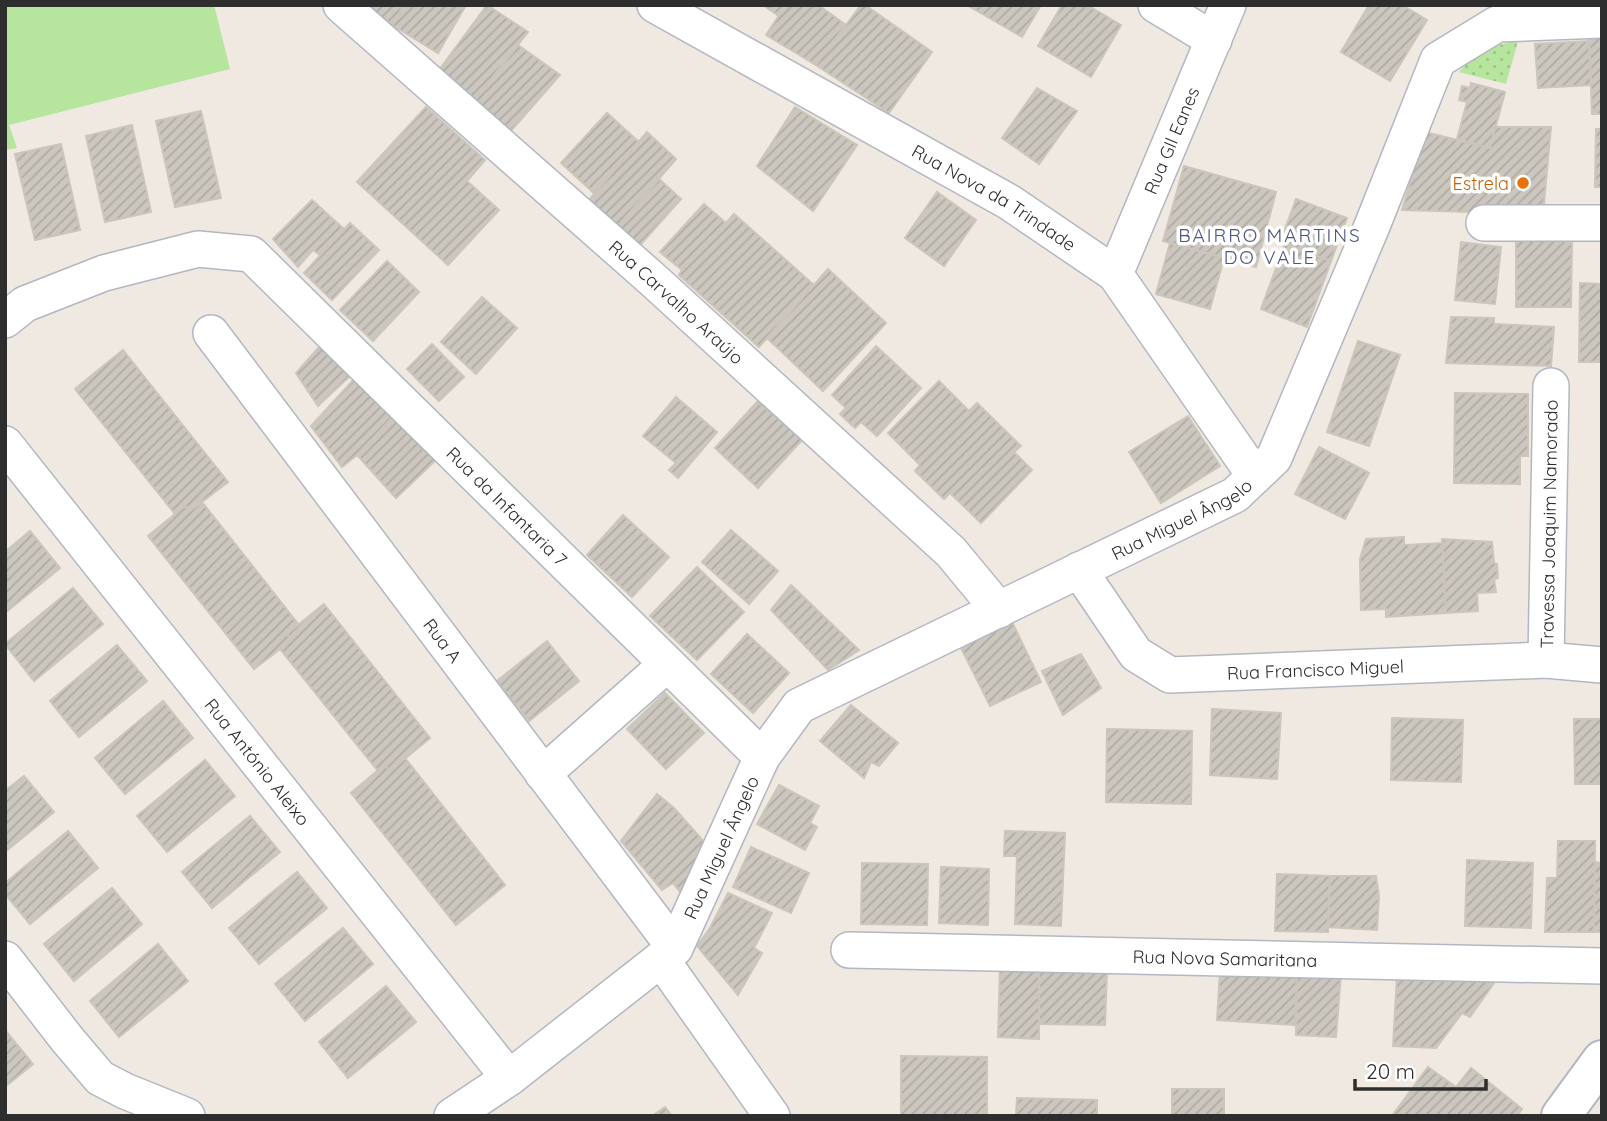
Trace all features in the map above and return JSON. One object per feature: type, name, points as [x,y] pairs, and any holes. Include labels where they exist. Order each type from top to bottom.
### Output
[{"type":"street","name":"Rua Carvalho Araújo","points":[[341,5],[651,278],[951,552],[999,610]]},
{"type":"street","name":"Rua Nova da Trindade","points":[[655,5],[1009,202],[1115,274],[1255,476]]},
{"type":"street","points":[[1156,5],[1214,40]]},
{"type":"street","name":"Rua GIl Eanes","points":[[1115,274],[1228,5]]},
{"type":"street","name":"Rua Miguel Ângelo","points":[[668,954],[762,757],[799,706],[1235,495],[1274,458],[1438,60],[1497,24],[1602,20]]},
{"type":"street","points":[[1484,223],[1602,223]]},
{"type":"street","name":"Rua da Infantaria 7","points":[[5,320],[25,304],[104,273],[198,249],[251,254],[762,757]]},
{"type":"street","name":"Rua A","points":[[211,334],[543,774],[668,954],[772,1116]]},
{"type":"street","name":"Travessa Joaquim Namorado","points":[[1546,660],[1551,386]]},
{"type":"street","name":"Rua António Aleixo","points":[[5,444],[509,1078]]},
{"type":"street","name":"Rua Francisco Miguel","points":[[1079,570],[1136,654],[1170,675],[1546,660],[1602,665]]},
{"type":"street","points":[[543,774],[667,664]]},
{"type":"street","name":"Rua Nova Samaritana","points":[[849,950],[1602,967]]},
{"type":"street","points":[[453,1116],[509,1078],[668,954]]},
{"type":"street","points":[[5,959],[100,1078],[187,1116]]},
{"type":"street","points":[[1561,1116],[1602,1060]]},
{"type":"green space","points":[[5,5],[214,5],[230,69],[9,125],[17,148],[5,150]]},
{"type":"green space","points":[[1518,41],[1506,84],[1459,72],[1485,51]]},
{"type":"building","points":[[366,5],[404,5],[392,25]]},
{"type":"building","points":[[404,5],[466,5],[438,53],[392,25]]},
{"type":"building","points":[[487,5],[528,32],[475,100],[439,70]]},
{"type":"building","points":[[763,5],[786,5],[779,16]]},
{"type":"building","points":[[786,5],[818,5],[846,25],[816,65],[766,35]]},
{"type":"building","points":[[861,5],[865,5],[932,52],[889,113],[816,65]]},
{"type":"building","points":[[967,5],[1041,5],[1022,37]]},
{"type":"building","points":[[1062,5],[1087,5],[1121,25],[1091,77],[1038,46]]},
{"type":"building","points":[[1369,5],[1402,5],[1427,20],[1390,81],[1341,52]]},
{"type":"building","points":[[1589,35],[1602,35],[1602,114],[1592,114]]},
{"type":"building","points":[[1589,41],[1591,85],[1538,88],[1535,44]]},
{"type":"building","points":[[518,45],[560,75],[509,133],[475,100]]},
{"type":"building","points":[[1471,83],[1505,92],[1490,148],[1457,139],[1467,102],[1459,100],[1462,86],[1470,88]]},
{"type":"building","points":[[1037,88],[1077,111],[1039,164],[1002,138]]},
{"type":"building","points":[[426,107],[485,160],[467,181],[499,210],[448,265],[357,182]]},
{"type":"building","points":[[795,107],[857,145],[813,211],[757,166]]},
{"type":"building","points":[[201,111],[221,198],[175,207],[156,121]]},
{"type":"building","points":[[607,113],[639,142],[595,194],[561,163]]},
{"type":"building","points":[[132,125],[151,212],[105,222],[86,136]]},
{"type":"building","points":[[1495,127],[1551,127],[1543,214],[1402,210],[1425,132],[1490,148]]},
{"type":"building","points":[[1596,129],[1602,129],[1602,187],[1595,187]]},
{"type":"building","points":[[647,132],[676,159],[618,226],[589,200]]},
{"type":"building","points":[[61,144],[80,230],[35,240],[15,154]]},
{"type":"building","points":[[1184,166],[1276,192],[1256,267],[1163,241]]},
{"type":"building","points":[[659,179],[681,199],[640,245],[618,226]]},
{"type":"building","points":[[937,192],[976,220],[944,266],[905,238]]},
{"type":"building","points":[[1296,199],[1347,218],[1331,261],[1280,243]]},
{"type":"building","points":[[312,200],[344,229],[320,255],[313,250],[298,267],[273,239]]},
{"type":"building","points":[[704,204],[726,223],[734,214],[814,285],[759,347],[679,275],[682,270],[660,252]]},
{"type":"building","points":[[350,223],[379,250],[332,300],[304,273]]},
{"type":"building","points":[[1516,239],[1572,240],[1571,307],[1516,307]]},
{"type":"building","points":[[1461,242],[1501,247],[1495,304],[1455,300]]},
{"type":"building","points":[[1170,243],[1224,258],[1210,309],[1156,294]]},
{"type":"building","points":[[1285,244],[1331,261],[1307,327],[1261,309]]},
{"type":"building","points":[[387,261],[419,292],[373,341],[340,310]]},
{"type":"building","points":[[828,269],[886,323],[823,391],[767,338]]},
{"type":"building","points":[[1580,283],[1602,284],[1602,362],[1579,362]]},
{"type":"building","points":[[482,297],[517,328],[476,374],[441,342]]},
{"type":"building","points":[[1451,317],[1494,318],[1494,324],[1554,327],[1551,366],[1446,363]]},
{"type":"building","points":[[1358,341],[1400,355],[1369,446],[1327,432]]},
{"type":"building","points":[[432,344],[464,377],[439,401],[407,369]]},
{"type":"building","points":[[320,346],[351,375],[318,406],[296,373]]},
{"type":"building","points":[[876,346],[921,388],[877,436],[861,422],[855,428],[840,414],[846,408],[832,395]]},
{"type":"building","points":[[123,350],[228,482],[190,511],[185,506],[175,514],[75,389]]},
{"type":"building","points":[[357,376],[395,415],[342,467],[311,426]]},
{"type":"building","points":[[939,381],[969,411],[977,403],[1021,446],[1014,452],[1032,470],[981,523],[950,493],[944,499],[915,471],[920,465],[888,433]]},
{"type":"building","points":[[1455,393],[1528,394],[1528,456],[1520,456],[1520,484],[1454,483]]},
{"type":"building","points":[[676,397],[717,432],[678,478],[669,470],[676,463],[643,436]]},
{"type":"building","points":[[758,401],[802,440],[758,488],[715,448]]},
{"type":"building","points":[[395,415],[437,459],[396,498],[357,455]]},
{"type":"building","points":[[1188,416],[1220,466],[1161,503],[1129,452]]},
{"type":"building","points":[[1319,447],[1369,473],[1345,519],[1295,494]]},
{"type":"building","points":[[202,502],[299,625],[287,634],[292,640],[254,669],[148,536],[185,506],[190,511]]},
{"type":"building","points":[[623,515],[669,557],[632,597],[587,555]]},
{"type":"building","points":[[731,530],[778,571],[749,604],[702,562]]},
{"type":"building","points":[[30,531],[60,568],[5,613],[5,552]]},
{"type":"building","points":[[1404,537],[1404,545],[1443,543],[1446,613],[1386,617],[1386,609],[1361,610],[1360,559],[1366,539]]},
{"type":"building","points":[[1442,539],[1492,542],[1494,563],[1497,564],[1498,578],[1494,579],[1496,592],[1477,593],[1478,611],[1446,613]]},
{"type":"building","points":[[697,567],[744,612],[697,660],[650,616]]},
{"type":"building","points":[[791,585],[859,650],[828,670],[771,610]]},
{"type":"building","points":[[73,588],[103,624],[34,681],[5,644]]},
{"type":"building","points":[[324,604],[430,738],[390,771],[384,765],[378,771],[280,649],[292,640],[287,634]]},
{"type":"building","points":[[1011,620],[1041,682],[990,706],[960,646]]},
{"type":"building","points":[[747,634],[789,673],[753,713],[711,674]]},
{"type":"building","points":[[547,641],[579,681],[529,721],[497,681]]},
{"type":"building","points":[[117,645],[147,681],[79,737],[50,701]]},
{"type":"building","points":[[1081,654],[1101,688],[1063,715],[1042,671]]},
{"type":"building","points":[[665,693],[704,733],[666,769],[627,729]]},
{"type":"building","points":[[163,701],[193,738],[125,794],[95,758]]},
{"type":"building","points":[[851,705],[898,743],[879,766],[871,762],[864,778],[820,741]]},
{"type":"building","points":[[1212,709],[1281,713],[1277,779],[1210,775]]},
{"type":"building","points":[[1392,718],[1463,720],[1461,782],[1391,780]]},
{"type":"building","points":[[1574,719],[1602,719],[1602,784],[1575,784]]},
{"type":"building","points":[[1107,729],[1192,731],[1191,804],[1106,802]]},
{"type":"building","points":[[405,758],[505,885],[456,925],[351,793],[384,765],[390,771]]},
{"type":"building","points":[[205,760],[235,796],[167,852],[137,816]]},
{"type":"building","points":[[24,776],[54,812],[5,852],[5,791]]},
{"type":"building","points":[[779,785],[819,806],[810,823],[817,827],[805,850],[757,824]]},
{"type":"building","points":[[657,794],[674,808],[705,843],[682,894],[673,883],[662,890],[621,841]]},
{"type":"building","points":[[250,816],[280,852],[212,908],[182,872]]},
{"type":"building","points":[[68,831],[98,868],[30,924],[5,894],[5,883]]},
{"type":"building","points":[[1005,831],[1065,833],[1061,926],[1015,924],[1017,856],[1004,856]]},
{"type":"building","points":[[1558,841],[1595,841],[1594,932],[1545,932],[1547,878],[1557,878]]},
{"type":"building","points":[[751,847],[809,873],[791,913],[733,887]]},
{"type":"building","points":[[1467,860],[1533,863],[1531,928],[1465,926]]},
{"type":"building","points":[[1595,862],[1602,863],[1602,932],[1594,932]]},
{"type":"building","points":[[862,863],[928,864],[927,925],[861,924]]},
{"type":"building","points":[[941,867],[989,869],[988,925],[939,923]]},
{"type":"building","points":[[297,872],[327,908],[259,964],[229,928]]},
{"type":"building","points":[[1277,874],[1330,876],[1328,932],[1275,931]]},
{"type":"building","points":[[1330,876],[1376,876],[1379,896],[1377,930],[1328,927]]},
{"type":"building","points":[[112,888],[142,924],[74,981],[44,944]]},
{"type":"building","points":[[728,893],[772,913],[754,948],[762,953],[738,995],[697,946],[710,928]]},
{"type":"building","points":[[343,928],[373,964],[305,1021],[275,984]]},
{"type":"building","points":[[158,944],[188,981],[119,1037],[90,1001]]},
{"type":"building","points":[[1000,967],[1039,968],[1039,1039],[998,1037]]},
{"type":"building","points":[[1039,968],[1107,970],[1105,1025],[1039,1024]]},
{"type":"building","points":[[1220,970],[1297,975],[1295,1025],[1217,1020]]},
{"type":"building","points":[[1341,973],[1336,1037],[1296,1035],[1297,975]]},
{"type":"building","points":[[1397,975],[1499,976],[1470,1017],[1462,1013],[1436,1048],[1393,1046]]},
{"type":"building","points":[[386,986],[416,1022],[348,1078],[319,1042]]},
{"type":"building","points":[[5,1030],[33,1064],[5,1087]]},
{"type":"building","points":[[901,1056],[987,1057],[987,1116],[901,1116]]},
{"type":"building","points":[[1428,1067],[1456,1087],[1471,1068],[1522,1109],[1517,1116],[1392,1116]]},
{"type":"building","points":[[1172,1089],[1224,1089],[1224,1116],[1172,1116]]},
{"type":"building","points":[[1017,1098],[1097,1100],[1097,1116],[1016,1116]]},
{"type":"building","points":[[665,1107],[672,1116],[652,1116]]},
{"type":"place","name":"Estrela","points":[[1523,183]]},
{"type":"district","name":"BAIRRO MARTINS DO VALE","points":[[1270,246]]}]
